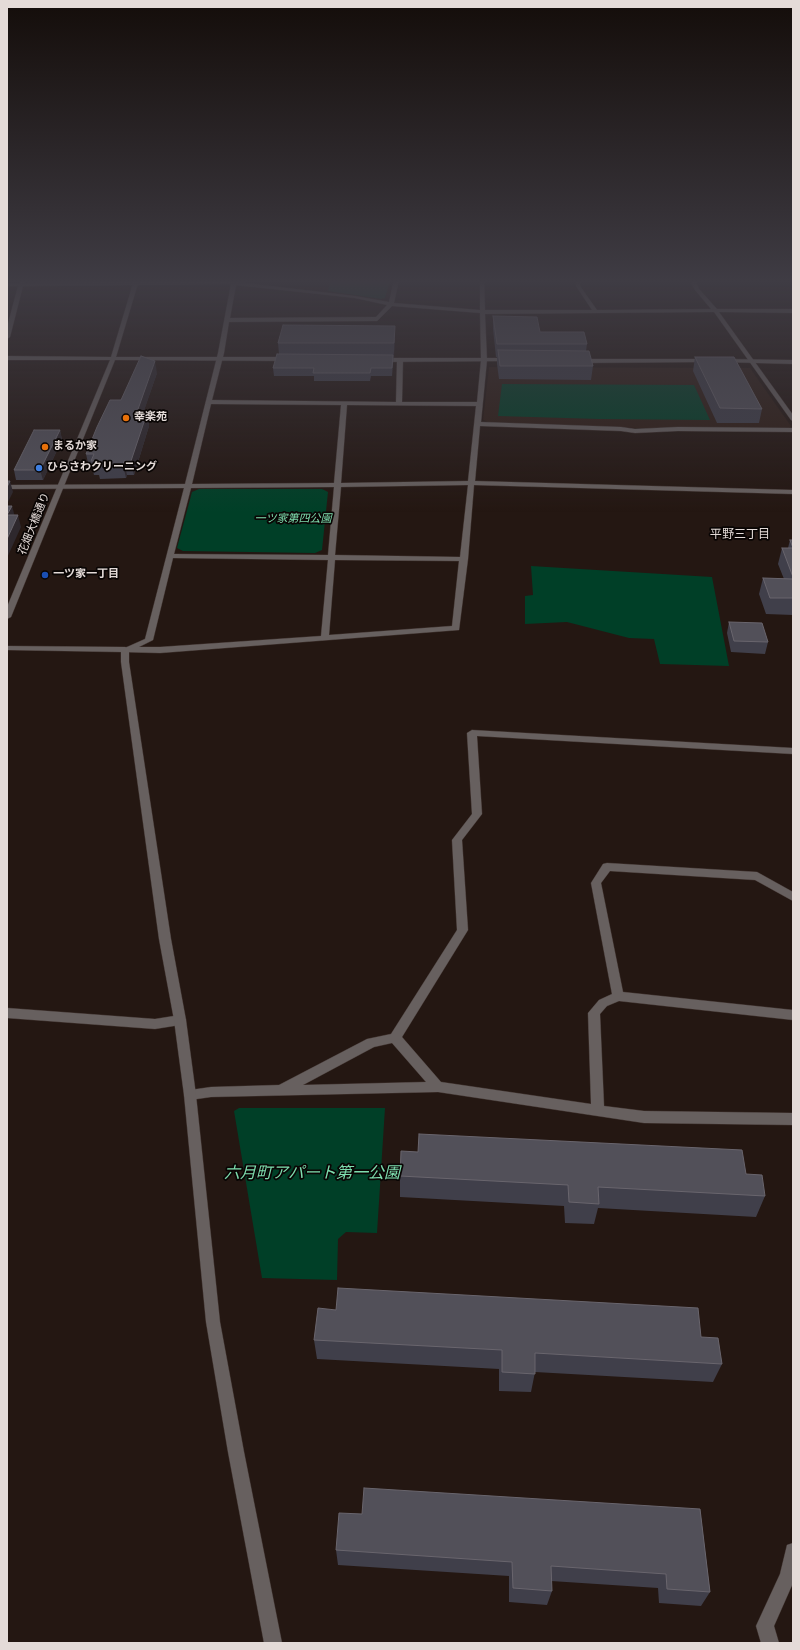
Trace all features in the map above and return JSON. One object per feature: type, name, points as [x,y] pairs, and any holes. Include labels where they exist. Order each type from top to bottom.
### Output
[{"type":"street","points":[[7,648],[160,650],[456,628],[484,357]]},
{"type":"street","points":[[748,357],[793,419]]},
{"type":"street","points":[[7,358],[298,359]]},
{"type":"street","name":"花畑大橋通り","points":[[7,617],[113,358]]},
{"type":"street","points":[[125,650],[149,640],[220,359]]},
{"type":"street","points":[[376,360],[516,360]]},
{"type":"street","points":[[399,403],[400,360]]},
{"type":"street","points":[[571,360],[793,362]]},
{"type":"street","points":[[209,402],[480,404]]},
{"type":"street","points":[[325,638],[344,403]]},
{"type":"street","points":[[478,424],[621,429],[635,431],[678,429],[793,430]]},
{"type":"street","points":[[7,487],[471,482],[793,492]]},
{"type":"street","points":[[169,556],[464,558]]},
{"type":"street","points":[[125,650],[125,662],[164,931],[180,1020],[190,1095],[213,1322],[236,1452],[273,1643]]},
{"type":"street","points":[[281,1091],[371,1043],[395,1038],[463,930],[457,840],[477,814],[472,733],[793,751]]},
{"type":"street","points":[[618,996],[596,883],[607,867],[757,876],[793,897]]},
{"type":"street","points":[[598,1110],[594,1013],[603,1003],[618,996],[793,1015]]},
{"type":"street","points":[[7,1013],[155,1024],[180,1020]]},
{"type":"street","points":[[395,1038],[438,1087]]},
{"type":"street","points":[[190,1095],[211,1092],[438,1087],[644,1117],[793,1118]]},
{"type":"street","points":[[770,1643],[765,1626],[788,1575],[793,1551]]},
{"type":"shaded area","points":[[489,367],[750,368],[791,426],[789,428],[636,428],[488,422],[483,420]]},
{"type":"green space","points":[[502,384],[694,385],[710,420],[498,416]]},
{"type":"green space","name":"一ツ家第四公園","points":[[199,489],[322,489],[328,492],[322,550],[315,553],[183,551],[177,548],[192,492]]},
{"type":"green space","points":[[531,566],[712,577],[729,666],[660,664],[654,639],[629,638],[567,622],[525,624],[525,596],[533,595]]},
{"type":"green space","name":"六月町アパート第一公園","points":[[239,1108],[385,1108],[377,1233],[346,1232],[338,1239],[337,1280],[262,1278],[234,1111]]},
{"type":"building","points":[[141,357],[155,361],[137,412],[147,413],[131,461],[124,461],[123,465],[97,465],[98,461],[91,461],[94,454],[86,454],[110,400],[121,400]]},
{"type":"building","points":[[276,357],[393,357],[392,368],[371,368],[370,373],[313,373],[314,368],[273,368]]},
{"type":"building","points":[[499,357],[591,357],[593,366],[500,366]]},
{"type":"building","points":[[695,357],[734,357],[762,409],[720,408]]},
{"type":"building","points":[[34,430],[60,430],[40,470],[14,470]]},
{"type":"building","points":[[7,506],[12,506],[7,515]]},
{"type":"building","points":[[7,515],[18,515],[7,539]]},
{"type":"building","points":[[790,540],[793,540],[793,548]]},
{"type":"building","points":[[782,548],[793,548],[793,577]]},
{"type":"building","points":[[763,578],[793,579],[793,598],[770,598]]},
{"type":"building","points":[[729,622],[762,623],[768,642],[734,641]]},
{"type":"building","points":[[419,1134],[742,1150],[746,1174],[762,1175],[765,1196],[598,1187],[599,1204],[569,1202],[568,1185],[400,1176],[401,1151],[418,1152]]},
{"type":"building","points":[[338,1288],[698,1308],[701,1337],[718,1338],[722,1364],[535,1353],[535,1374],[502,1372],[502,1350],[314,1340],[318,1308],[336,1310]]},
{"type":"building","points":[[364,1488],[700,1509],[710,1592],[667,1589],[666,1574],[551,1566],[552,1591],[513,1588],[512,1562],[336,1550],[339,1513],[362,1514]]},
{"type":"place","name":"幸楽苑","points":[[126,418]]},
{"type":"place","name":"まるか家","points":[[45,447]]},
{"type":"place","name":"ひらさわクリーニング","points":[[39,468]]},
{"type":"place","name":"一ツ家一丁目","points":[[45,575]]},
{"type":"district","name":"平野三丁目","points":[[740,536]]}]
